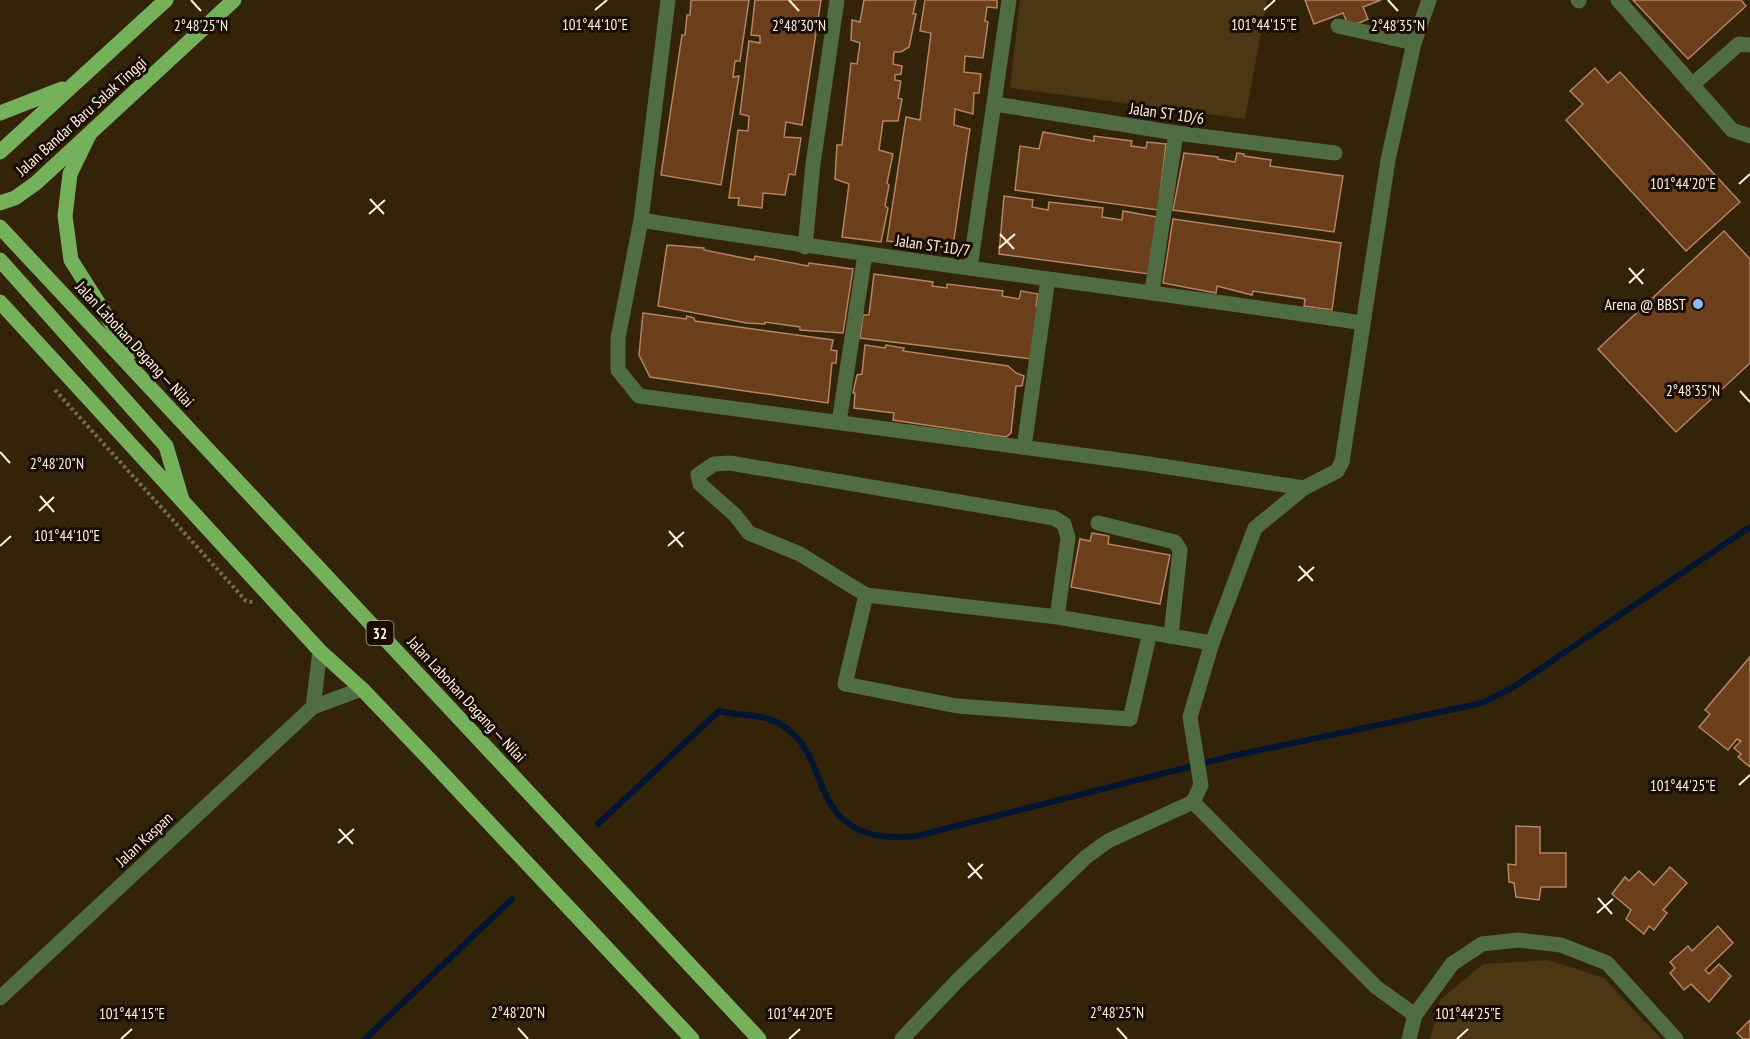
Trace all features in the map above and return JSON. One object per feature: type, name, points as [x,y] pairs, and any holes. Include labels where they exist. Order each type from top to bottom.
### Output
[{"type":"main road","points":[[0,152],[68,87],[166,0]]},
{"type":"main road","name":"Jalan Bandar Baru Salak Tinggi","points":[[0,203],[15,198],[36,183],[230,1]]},
{"type":"main road","points":[[0,113],[68,87]]},
{"type":"main road","points":[[89,135],[70,174],[65,216],[71,260],[119,339],[188,428]]},
{"type":"main road","name":"Jalan Labohan Dagang ‒ Nilai","points":[[0,227],[759,1039]]},
{"type":"main road","points":[[0,260],[166,447],[184,506]]},
{"type":"main road","points":[[0,302],[184,506],[278,603],[320,651],[362,689],[692,1039]]},
{"type":"street","points":[[668,0],[641,220],[618,338],[618,370],[639,396],[1024,447],[1304,488]]},
{"type":"street","points":[[805,247],[813,164],[837,0]]},
{"type":"street","points":[[970,268],[1009,0]]},
{"type":"street","points":[[902,1039],[958,980],[1086,857],[1108,841],[1193,802],[1201,785],[1190,717],[1212,643],[1255,528],[1304,488],[1337,471],[1342,462],[1388,160],[1414,43],[1429,0]]},
{"type":"street","points":[[1618,0],[1732,130],[1750,136]]},
{"type":"street","points":[[1338,26],[1414,43]]},
{"type":"street","points":[[1692,85],[1738,44],[1750,45]]},
{"type":"street","name":"Jalan ST 1D/6","points":[[995,104],[1176,133],[1335,153]]},
{"type":"street","points":[[1152,291],[1176,133]]},
{"type":"street","name":"Jalan ST 1D/7","points":[[641,220],[805,247],[1152,291],[1363,323]]},
{"type":"street","points":[[839,422],[865,254]]},
{"type":"street","points":[[1024,447],[1048,279]]},
{"type":"street","points":[[1057,617],[1068,538],[1064,524],[1054,518],[730,463],[714,464],[698,475],[700,484],[735,515],[749,533],[800,555],[866,595],[1057,617],[1212,643]]},
{"type":"street","points":[[1098,523],[1175,542],[1180,550],[1171,636]]},
{"type":"street","points":[[866,595],[845,684],[957,706],[1130,719],[1150,632]]},
{"type":"street","points":[[320,651],[313,707],[362,689]]},
{"type":"street","name":"Jalan Kaspan","points":[[0,998],[313,707]]},
{"type":"street","points":[[1193,802],[1376,987],[1415,1015]]},
{"type":"street","points":[[1409,1039],[1415,1015],[1452,964],[1482,945],[1518,940],[1561,945],[1606,963],[1676,1039]]},
{"type":"shaded area","points":[[1020,0],[1267,0],[1245,119],[1010,88]]},
{"type":"shaded area","points":[[1548,960],[1604,978],[1661,1039],[1430,1039],[1440,1000],[1483,964]]},
{"type":"building","points":[[691,0],[749,0],[740,61],[735,61],[733,77],[739,76],[721,185],[661,175],[682,35],[685,35]]},
{"type":"building","points":[[755,0],[821,0],[802,125],[786,122],[784,137],[801,138],[795,175],[789,174],[785,195],[763,193],[762,208],[738,205],[739,198],[729,198],[738,130],[748,131],[749,116],[740,114],[749,41],[760,43],[760,36],[751,35]]},
{"type":"building","points":[[864,0],[916,0],[913,14],[916,14],[909,47],[901,52],[894,52],[893,64],[902,66],[901,74],[895,75],[895,80],[901,81],[898,98],[902,99],[898,121],[883,121],[879,150],[893,154],[887,183],[889,185],[885,206],[888,208],[881,242],[842,237],[849,184],[835,179],[837,145],[842,145],[851,63],[857,64],[860,43],[851,40],[852,20],[860,22]]},
{"type":"building","points":[[925,0],[997,0],[997,8],[987,7],[985,21],[988,22],[983,58],[965,56],[964,72],[981,74],[979,93],[974,93],[973,114],[955,109],[954,125],[970,129],[954,239],[942,247],[887,241],[906,117],[920,120],[931,33],[920,31]]},
{"type":"building","points":[[1305,0],[1381,0],[1363,7],[1368,19],[1349,27],[1343,13],[1314,24]]},
{"type":"building","points":[[1633,0],[1741,0],[1746,6],[1688,59]]},
{"type":"building","points":[[1595,68],[1608,83],[1620,72],[1740,202],[1686,251],[1566,120],[1583,104],[1570,91]]},
{"type":"building","points":[[1043,132],[1094,141],[1094,136],[1132,141],[1131,146],[1146,148],[1147,142],[1166,144],[1158,210],[1015,190],[1020,146],[1039,149]]},
{"type":"building","points":[[1184,153],[1218,157],[1218,159],[1235,162],[1237,153],[1244,154],[1244,156],[1271,160],[1270,166],[1343,176],[1334,232],[1173,210]]},
{"type":"building","points":[[1004,196],[1033,200],[1032,207],[1048,210],[1049,202],[1103,208],[1102,217],[1122,220],[1123,211],[1157,217],[1149,274],[999,254]]},
{"type":"building","points":[[1173,219],[1341,243],[1332,310],[1304,306],[1305,299],[1253,291],[1252,295],[1217,286],[1216,293],[1163,283]]},
{"type":"building","name":"Arena @ BBST","points":[[1724,231],[1750,259],[1750,363],[1676,432],[1598,349]]},
{"type":"building","points":[[667,245],[704,248],[704,250],[754,260],[755,256],[808,266],[809,263],[853,269],[843,333],[800,330],[800,327],[765,322],[765,324],[747,323],[658,306]]},
{"type":"building","points":[[874,274],[933,282],[932,286],[947,288],[947,284],[1003,291],[1002,296],[1019,299],[1021,291],[1038,294],[1036,306],[1041,307],[1032,359],[860,338],[863,315],[869,315]]},
{"type":"building","points":[[643,313],[686,319],[687,316],[694,318],[695,321],[833,340],[831,350],[837,351],[836,363],[832,363],[828,403],[650,377],[639,355]]},
{"type":"building","points":[[865,345],[885,348],[886,345],[904,348],[903,351],[1008,366],[1024,376],[1022,386],[1016,386],[1011,433],[1006,437],[893,420],[894,413],[854,408],[855,393],[853,393],[857,375],[862,374]]},
{"type":"building","points":[[1092,533],[1109,536],[1108,544],[1170,555],[1160,604],[1071,587],[1080,539],[1090,541]]},
{"type":"building","points":[[1750,657],[1750,767],[1738,757],[1741,754],[1734,748],[1741,741],[1737,739],[1728,750],[1699,727],[1710,714],[1705,710]]},
{"type":"building","points":[[1516,826],[1540,827],[1540,853],[1566,853],[1566,887],[1541,887],[1539,900],[1516,897],[1514,883],[1509,882],[1508,864],[1516,865]]},
{"type":"building","points":[[1670,867],[1687,883],[1663,910],[1667,913],[1654,930],[1649,926],[1644,934],[1626,919],[1631,910],[1612,894],[1625,877],[1629,881],[1639,871],[1654,885]]},
{"type":"building","points":[[1718,926],[1733,943],[1705,970],[1709,974],[1719,964],[1731,976],[1709,1002],[1691,984],[1684,990],[1670,973],[1675,968],[1670,962],[1688,946],[1692,951]]},
{"type":"building","points":[[1750,1020],[1750,1039],[1743,1039],[1737,1033]]},
{"type":"waterway","points":[[598,824],[719,711],[766,718],[783,726],[800,741],[828,800],[842,818],[861,831],[894,837],[917,836],[1232,756],[1482,703],[1512,688],[1750,527]]},
{"type":"waterway","points":[[365,1039],[512,899]]},
{"type":"place","name":"Arena @ BBST","points":[[1698,304]]}]
